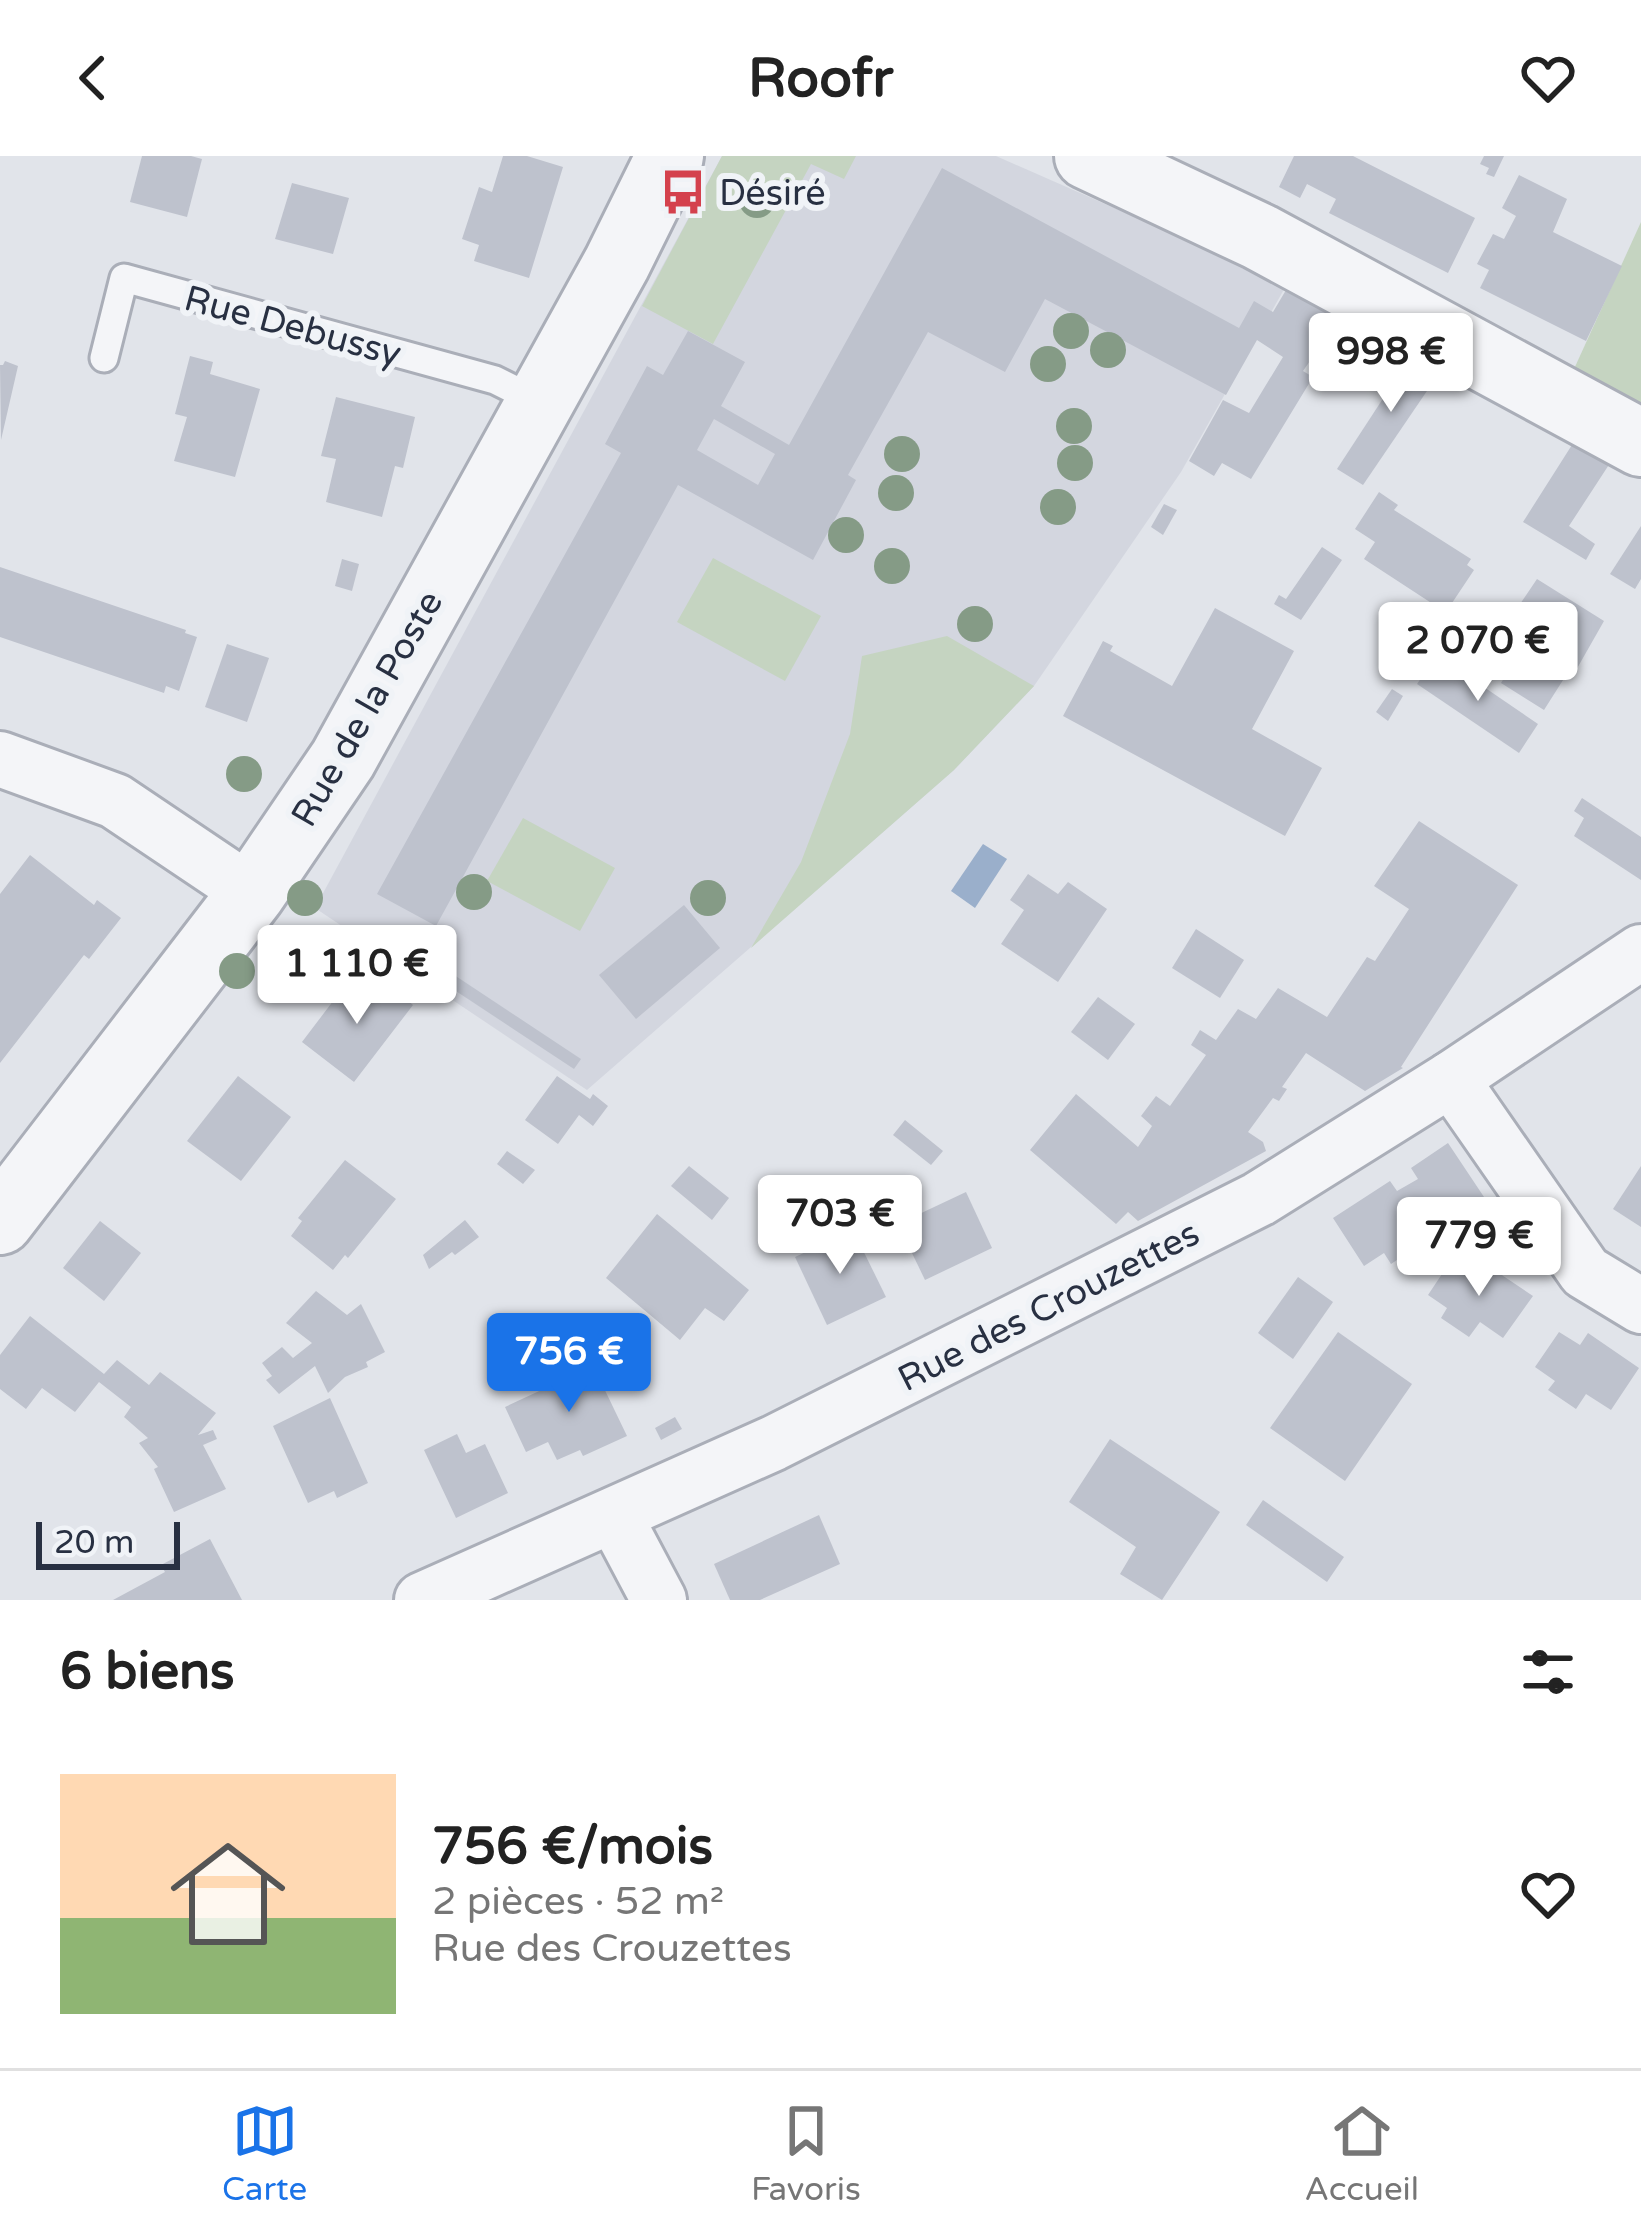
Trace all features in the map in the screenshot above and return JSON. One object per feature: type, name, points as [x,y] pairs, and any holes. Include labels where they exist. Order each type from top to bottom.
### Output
[{"type":"street","name":"Rue de la Poste","points":[[0,1222],[252,893],[343,759],[617,263],[670,156]]},
{"type":"street","points":[[1088,156],[1260,238],[1641,442]]},
{"type":"street","points":[[0,759],[116,801],[252,893]]},
{"type":"street","name":"Rue des Crouzettes","points":[[422,1600],[774,1443],[1259,1199],[1641,952]]},
{"type":"street","points":[[1451,1079],[1585,1273],[1641,1306]]},
{"type":"street","points":[[614,1515],[658,1600]]},
{"type":"lane","name":"Rue Debussy","points":[[104,358],[124,278],[495,380],[539,402]]},
{"type":"shaded area","points":[[722,156],[996,156],[1287,284],[1181,472],[1034,686],[954,770],[587,1090],[315,908]]},
{"type":"green space","points":[[722,156],[856,156],[844,179],[811,164],[713,344],[642,306]]},
{"type":"green space","points":[[1641,222],[1641,417],[1569,380]]},
{"type":"green space","points":[[713,558],[821,616],[785,681],[677,622]]},
{"type":"green space","points":[[947,636],[1034,686],[954,770],[751,948],[801,862],[850,734],[862,656]]},
{"type":"green space","points":[[523,818],[615,868],[580,931],[487,881]]},
{"type":"water","points":[[983,844],[1007,859],[975,908],[951,891]]},
{"type":"building","points":[[142,156],[202,159],[187,217],[130,202]]},
{"type":"building","points":[[503,156],[527,156],[563,167],[529,278],[474,261],[479,245],[462,239],[479,187],[492,192]]},
{"type":"building","points":[[1294,156],[1353,156],[1475,218],[1448,273],[1329,213],[1336,199],[1307,184],[1300,198],[1279,187]]},
{"type":"building","points":[[1484,156],[1504,156],[1494,177],[1480,164]]},
{"type":"building","points":[[942,168],[1239,328],[1254,301],[1273,312],[1289,285],[1344,312],[1303,371],[1313,377],[1251,479],[1222,463],[1214,476],[1189,461],[1223,400],[1249,413],[1283,357],[1257,340],[1226,395],[1045,299],[1005,372],[928,332],[848,475],[856,480],[813,560],[678,485],[436,926],[377,894],[621,453],[605,444],[647,366],[663,375],[688,331],[745,362],[721,406],[789,445]],"holes":[[[714,419],[775,454],[758,485],[697,450]]]},
{"type":"building","points":[[1519,175],[1567,199],[1553,232],[1622,266],[1586,341],[1480,288],[1489,270],[1477,264],[1493,234],[1504,239],[1516,216],[1502,208]]},
{"type":"building","points":[[292,183],[349,198],[333,254],[275,239]]},
{"type":"building","points":[[1416,348],[1446,363],[1363,485],[1337,469]]},
{"type":"building","points":[[190,356],[213,362],[210,374],[260,389],[235,477],[174,461],[187,417],[175,414]]},
{"type":"building","points":[[5,361],[18,366],[1,440],[0,365]]},
{"type":"building","points":[[336,397],[415,417],[403,468],[395,466],[382,517],[326,502],[336,459],[321,456]]},
{"type":"building","points":[[1577,437],[1614,457],[1569,526],[1595,544],[1586,560],[1523,522]]},
{"type":"building","points":[[1379,492],[1398,505],[1394,510],[1471,559],[1467,565],[1474,570],[1448,609],[1439,608],[1364,559],[1375,542],[1355,529]]},
{"type":"building","points":[[1164,504],[1177,510],[1163,535],[1151,527]]},
{"type":"building","points":[[1641,526],[1641,579],[1635,589],[1610,574]]},
{"type":"building","points":[[1322,547],[1342,560],[1301,620],[1274,604],[1279,595],[1286,599]]},
{"type":"building","points":[[342,559],[359,564],[352,591],[335,586]]},
{"type":"building","points":[[0,567],[197,637],[179,691],[166,686],[164,693],[0,637]]},
{"type":"building","points":[[1537,579],[1604,621],[1575,672],[1570,669],[1544,710],[1501,683],[1537,624],[1516,610]]},
{"type":"building","points":[[1215,608],[1294,651],[1252,729],[1322,768],[1285,836],[1063,716],[1103,641],[1113,646],[1110,651],[1172,686]]},
{"type":"building","points":[[227,644],[269,658],[247,722],[205,707]]},
{"type":"building","points":[[1437,655],[1538,724],[1519,753],[1417,684]]},
{"type":"building","points":[[1392,689],[1403,696],[1388,721],[1376,712]]},
{"type":"building","points":[[1582,798],[1641,837],[1641,880],[1574,836],[1584,818],[1574,811]]},
{"type":"building","points":[[1419,821],[1518,885],[1403,1068],[1365,1091],[1306,1053],[1282,1087],[1287,1089],[1279,1101],[1273,1098],[1248,1132],[1263,1142],[1266,1151],[1138,1221],[1128,1212],[1116,1224],[1030,1150],[1076,1094],[1138,1147],[1152,1126],[1141,1116],[1156,1096],[1170,1106],[1206,1055],[1191,1045],[1200,1030],[1216,1040],[1238,1009],[1256,1019],[1278,988],[1327,1017],[1367,957],[1375,961],[1409,909],[1374,886]]},
{"type":"building","points":[[30,855],[94,905],[97,900],[121,918],[89,959],[84,955],[0,1063],[0,894]]},
{"type":"building","points":[[1028,874],[1058,894],[1068,882],[1107,909],[1058,982],[1001,944],[1024,910],[1010,900]]},
{"type":"building","points":[[684,905],[720,948],[636,1019],[599,975]]},
{"type":"building","points":[[1196,929],[1244,960],[1220,998],[1172,968]]},
{"type":"building","points":[[424,955],[581,1059],[574,1069],[418,966]]},
{"type":"building","points":[[381,978],[413,1005],[354,1082],[302,1042],[346,984],[365,998]]},
{"type":"building","points":[[1098,997],[1135,1024],[1108,1060],[1071,1032]]},
{"type":"building","points":[[238,1076],[291,1117],[241,1181],[187,1141]]},
{"type":"building","points":[[557,1076],[608,1106],[593,1126],[579,1115],[558,1144],[525,1120]]},
{"type":"building","points":[[905,1120],[943,1151],[931,1165],[893,1135]]},
{"type":"building","points":[[1448,1143],[1486,1200],[1448,1225],[1441,1214],[1421,1228],[1428,1239],[1391,1264],[1384,1253],[1364,1266],[1333,1218],[1390,1181],[1397,1191],[1418,1179],[1411,1168]]},
{"type":"building","points":[[507,1151],[535,1170],[523,1184],[497,1164]]},
{"type":"building","points":[[345,1160],[396,1199],[333,1270],[291,1236],[302,1221],[298,1218]]},
{"type":"building","points":[[689,1166],[729,1198],[712,1220],[671,1186]]},
{"type":"building","points":[[1641,1166],[1641,1227],[1613,1209]]},
{"type":"building","points":[[966,1192],[992,1248],[925,1280],[898,1224]]},
{"type":"building","points":[[657,1214],[749,1290],[724,1321],[705,1308],[680,1340],[606,1278]]},
{"type":"building","points":[[465,1220],[479,1237],[429,1269],[423,1255]]},
{"type":"building","points":[[100,1221],[141,1253],[104,1301],[63,1268]]},
{"type":"building","points":[[853,1230],[886,1297],[827,1325],[795,1257]]},
{"type":"building","points":[[1452,1259],[1472,1273],[1481,1261],[1533,1296],[1503,1338],[1480,1322],[1469,1337],[1441,1318],[1447,1308],[1428,1295]]},
{"type":"building","points":[[1298,1277],[1333,1302],[1293,1359],[1258,1333]]},
{"type":"building","points":[[316,1291],[347,1315],[361,1304],[385,1352],[328,1393],[315,1366],[279,1394],[266,1380],[272,1376],[262,1363],[282,1347],[293,1358],[312,1343],[286,1323]]},
{"type":"building","points":[[30,1316],[104,1374],[117,1360],[149,1385],[160,1372],[216,1413],[198,1435],[213,1430],[217,1439],[203,1445],[226,1489],[174,1512],[154,1469],[158,1467],[139,1443],[148,1438],[124,1417],[131,1407],[99,1382],[75,1412],[42,1388],[26,1409],[0,1389],[0,1355]]},
{"type":"building","points":[[1338,1332],[1412,1384],[1345,1481],[1270,1428]]},
{"type":"building","points":[[1559,1332],[1580,1345],[1588,1333],[1639,1368],[1611,1410],[1586,1394],[1576,1409],[1548,1390],[1555,1381],[1535,1367]]},
{"type":"building","points":[[609,1361],[615,1375],[601,1382],[627,1436],[583,1456],[580,1450],[557,1460],[548,1442],[526,1452],[505,1407]]},
{"type":"building","points":[[330,1398],[368,1483],[337,1498],[334,1491],[308,1503],[273,1426]]},
{"type":"building","points":[[675,1417],[682,1429],[661,1440],[655,1428]]},
{"type":"building","points":[[457,1434],[466,1453],[485,1444],[508,1493],[456,1518],[424,1450]]},
{"type":"building","points":[[1110,1439],[1220,1512],[1162,1600],[1120,1574],[1136,1547],[1069,1502]]},
{"type":"building","points":[[1263,1500],[1344,1557],[1327,1582],[1246,1525]]},
{"type":"building","points":[[819,1515],[840,1564],[760,1600],[730,1600],[714,1564]]},
{"type":"building","points":[[210,1539],[242,1600],[113,1600],[165,1572],[161,1565]]},
{"type":"place","name":"Désiré","points":[[683,192]]}]
